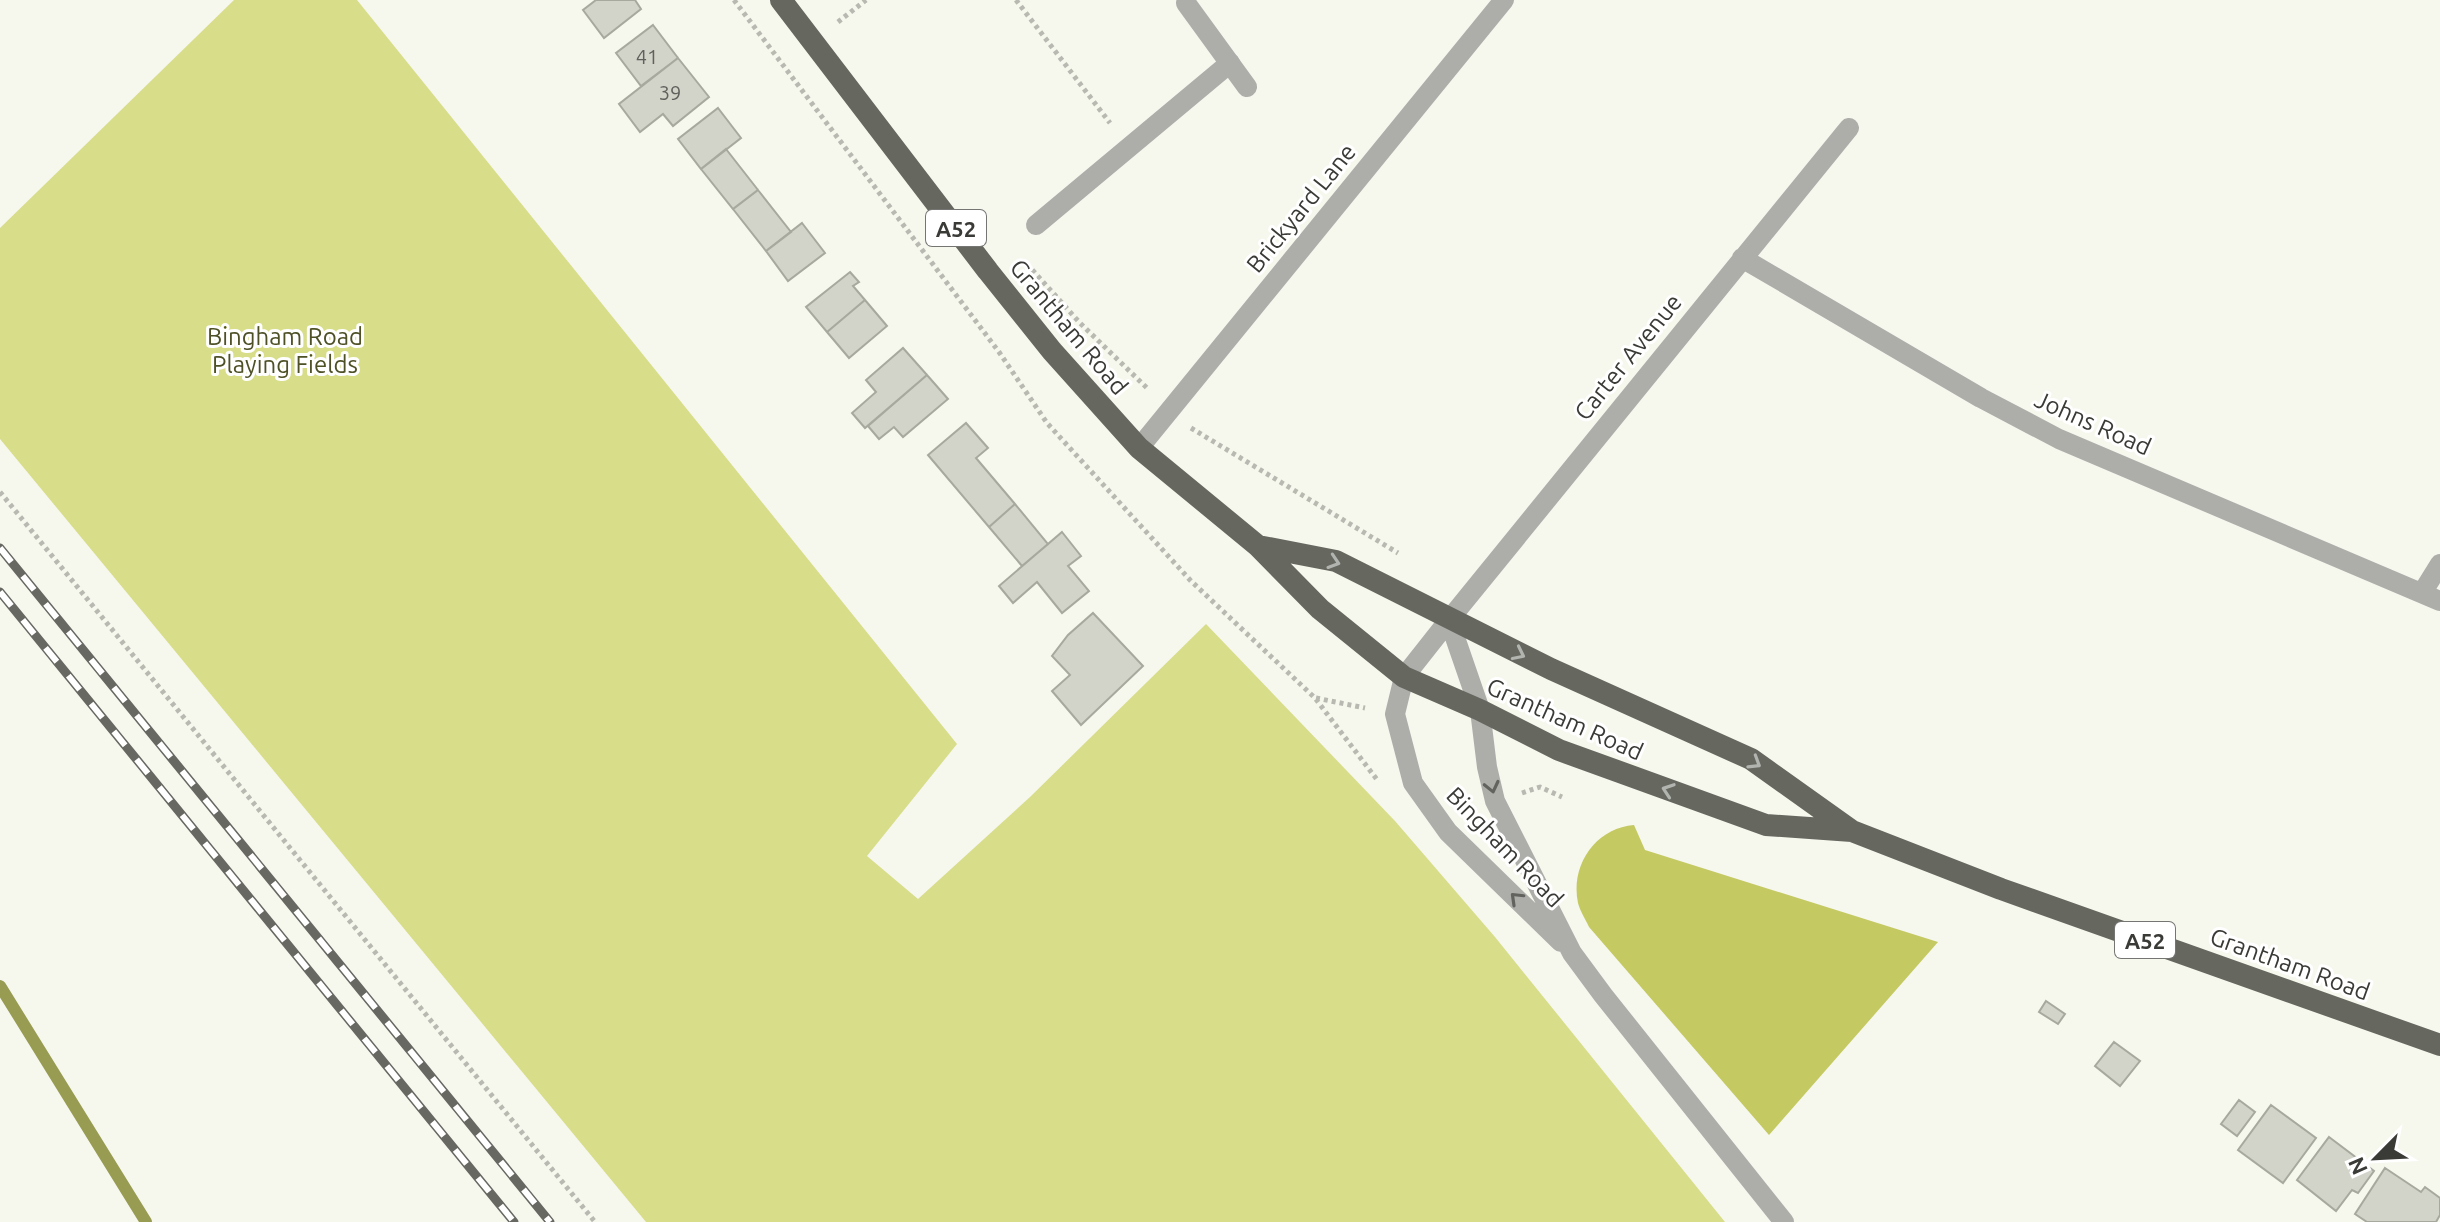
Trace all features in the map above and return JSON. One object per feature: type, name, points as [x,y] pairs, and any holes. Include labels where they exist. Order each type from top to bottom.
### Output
[{"type":"highway","name":"Grantham Road","points":[[781,0],[1006,294],[1052,351],[1139,448],[1258,546],[1320,609],[1404,677],[1579,759],[1766,825],[1852,831]]},
{"type":"highway","name":"Grantham Road","points":[[1258,546],[1336,561],[1449,620],[1587,686],[1751,759],[1852,831],[2001,889],[2440,1045]]},
{"type":"street","name":"Brickyard Lane","points":[[1139,448],[1504,0]]},
{"type":"street","points":[[1187,1],[1247,87]]},
{"type":"street","points":[[1036,225],[1230,63]]},
{"type":"street","name":"Carter Avenue","points":[[1404,677],[1849,128]]},
{"type":"street","name":"Johns Road","points":[[1742,258],[1981,398],[2059,439],[2431,597]]},
{"type":"street","points":[[2431,597],[2440,564]]},
{"type":"street","name":"Bingham Road","points":[[1449,620],[1480,710],[1495,801],[1572,953]]},
{"type":"street","name":"Bingham Road","points":[[1404,677],[1395,714],[1413,783],[1440,822],[1572,953],[1784,1222]]},
{"type":"path","points":[[734,0],[999,352],[1047,423],[1191,581],[1315,698],[1380,782]]},
{"type":"path","points":[[1016,0],[1128,148]]},
{"type":"path","points":[[1027,264],[1080,323],[1191,427],[1402,555]]},
{"type":"path","points":[[0,492],[595,1222]]},
{"type":"path","points":[[1315,698],[1395,714]]},
{"type":"path","points":[[1518,794],[1540,787],[1562,797]]},
{"type":"green space","name":"Bingham Road Playing Fields","points":[[234,0],[357,0],[957,744],[867,856],[918,899],[1030,797],[1206,624],[1395,821],[1495,937],[1725,1222],[646,1222],[0,439],[0,228]]},
{"type":"green space","points":[[1634,825],[1645,850],[1938,942],[1769,1135],[1589,927],[1580,909],[1578,875],[1589,851],[1608,833]]},
{"type":"building","points":[[596,0],[635,0],[641,9],[604,38],[583,10]]},
{"type":"building","points":[[653,25],[678,58],[641,86],[616,53]]},
{"type":"building","points":[[678,58],[709,97],[673,126],[663,114],[640,132],[619,104]]},
{"type":"building","points":[[718,108],[741,138],[701,169],[678,139]]},
{"type":"building","points":[[726,149],[758,190],[733,209],[701,169]]},
{"type":"building","points":[[758,190],[791,232],[766,251],[733,209]]},
{"type":"building","points":[[802,223],[825,253],[788,281],[766,251]]},
{"type":"building","points":[[850,272],[859,282],[853,286],[865,300],[827,332],[806,307]]},
{"type":"building","points":[[865,300],[887,326],[849,358],[827,332]]},
{"type":"building","points":[[903,348],[927,375],[865,428],[852,413],[876,392],[866,380]]},
{"type":"building","points":[[927,375],[948,399],[903,437],[894,427],[879,439],[868,426]]},
{"type":"building","points":[[966,423],[988,448],[976,458],[1015,504],[989,527],[928,455]]},
{"type":"building","points":[[1015,504],[1048,544],[1022,566],[989,527]]},
{"type":"building","points":[[1062,532],[1081,556],[1068,566],[1089,591],[1062,613],[1037,582],[1013,603],[999,586]]},
{"type":"building","points":[[1093,613],[1143,666],[1081,725],[1052,691],[1070,675],[1052,656],[1068,635]]},
{"type":"building","points":[[2046,1001],[2065,1014],[2058,1024],[2039,1012]]},
{"type":"building","points":[[2114,1042],[2140,1061],[2120,1086],[2095,1066]]},
{"type":"building","points":[[2239,1100],[2255,1112],[2237,1136],[2221,1124]]},
{"type":"building","points":[[2271,1105],[2316,1138],[2283,1183],[2238,1150]]},
{"type":"building","points":[[2329,1137],[2374,1171],[2358,1193],[2352,1190],[2336,1211],[2297,1180]]},
{"type":"building","points":[[2385,1168],[2421,1192],[2425,1187],[2440,1198],[2440,1215],[2436,1222],[2367,1222],[2355,1214]]},
{"type":"waterway","points":[[0,986],[146,1222]]},
{"type":"railway","points":[[0,548],[550,1222]]},
{"type":"railway","points":[[0,592],[514,1222]]}]
